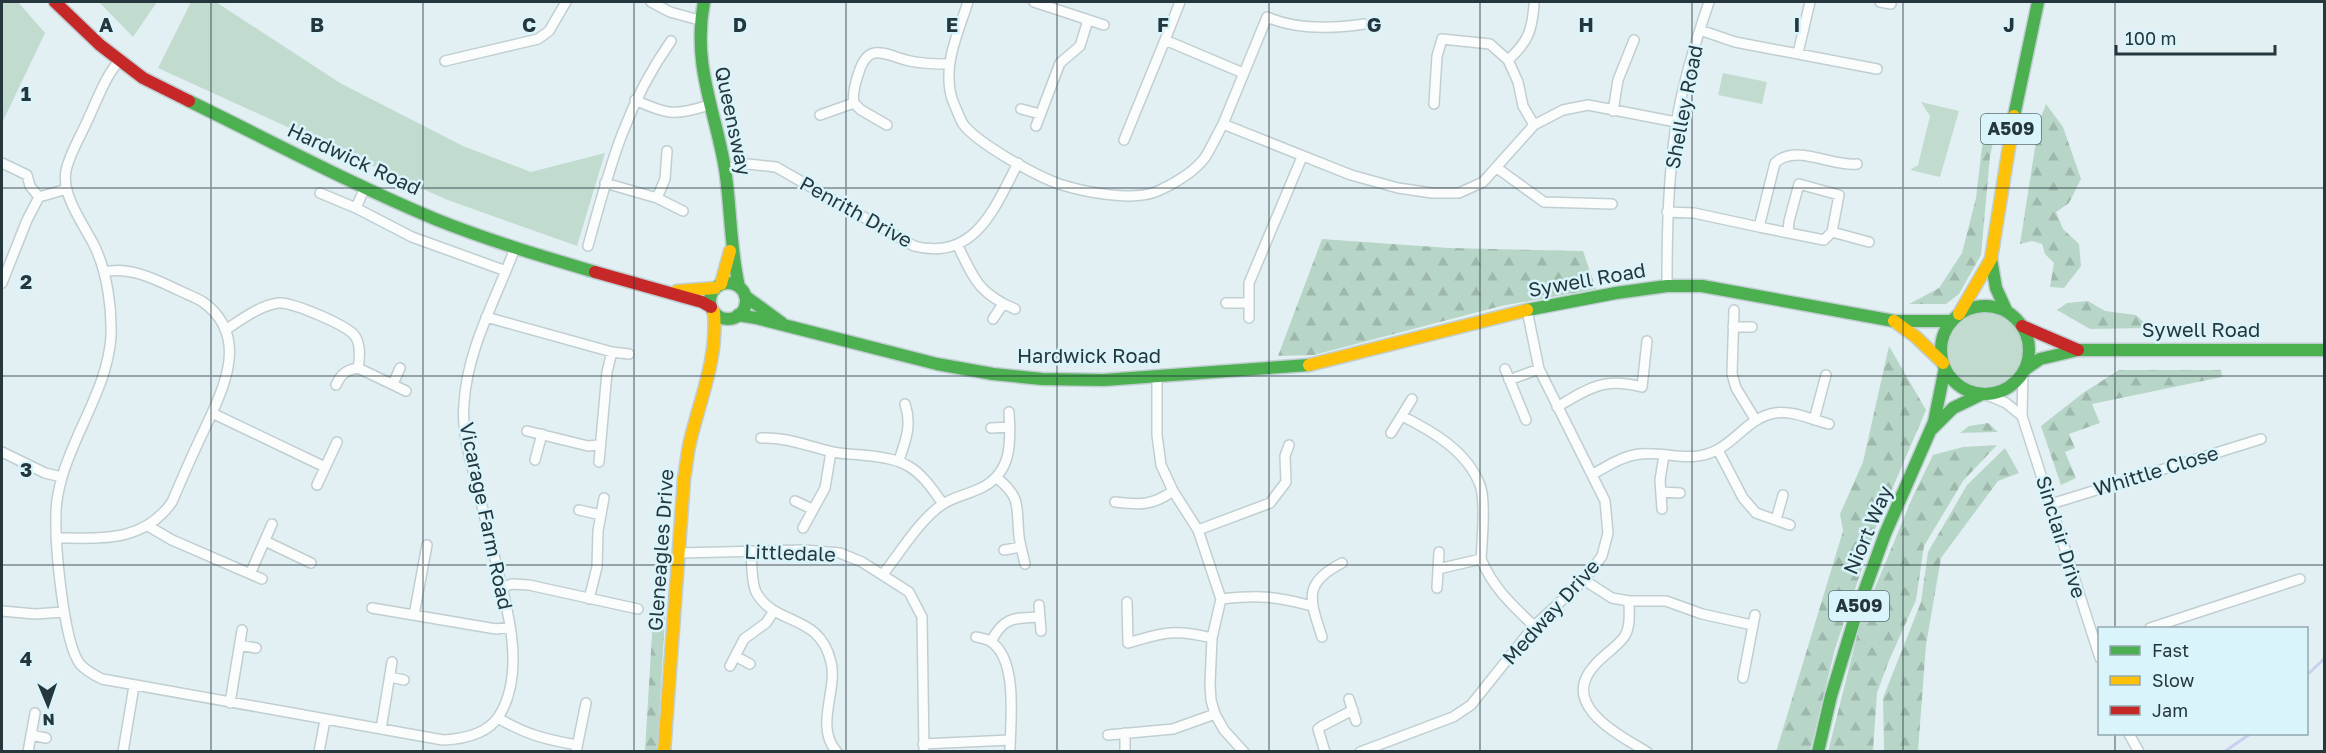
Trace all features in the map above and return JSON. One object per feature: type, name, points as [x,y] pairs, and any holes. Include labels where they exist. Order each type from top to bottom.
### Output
[{"type":"main road","name":"Hardwick Road","points":[[55,2],[119,61],[143,78],[365,187],[436,219],[515,248],[702,302],[713,310]]},
{"type":"main road","name":"Queensway","points":[[704,2],[699,20],[702,75],[725,169],[730,205],[731,250],[742,292]]},
{"type":"main road","name":"A509","points":[[2007,312],[1996,288],[1991,258],[2009,138],[2038,2]]},
{"type":"main road","name":"Queensway","points":[[718,286],[731,250]]},
{"type":"main road","name":"A509","points":[[1956,318],[1991,258]]},
{"type":"main road","points":[[729,283],[742,292],[744,307],[735,316],[722,317],[713,310],[710,298],[718,286],[729,283]]},
{"type":"main road","name":"Hardwick Road","points":[[667,292],[718,286]]},
{"type":"main road","name":"Sywell Road","points":[[1291,368],[1340,359],[1427,334],[1527,310],[1666,286],[1702,286],[1894,321],[1956,318]]},
{"type":"main road","name":"Hardwick Road","points":[[742,292],[785,325]]},
{"type":"main road","points":[[1983,306],[1995,307],[2007,312],[2022,326],[2029,348],[2028,359],[2016,381],[2005,389],[1983,394],[1960,386],[1944,365],[1941,345],[1947,328],[1956,318],[1970,309],[1983,306]]},
{"type":"main road","name":"Gleneagles Drive","points":[[713,310],[716,325],[714,354]]},
{"type":"main road","name":"Hardwick Road","points":[[735,316],[747,315],[771,324],[785,325],[938,363],[993,374],[1066,379],[1157,377],[1291,368]]},
{"type":"main road","name":"Gleneagles Drive","points":[[664,752],[678,553],[689,448],[714,354],[726,327],[735,316]]},
{"type":"main road","name":"Sywell Road","points":[[1894,321],[1916,337],[1944,365]]},
{"type":"main road","name":"Sywell Road","points":[[2022,326],[2078,350]]},
{"type":"main road","name":"Sywell Road","points":[[2023,371],[2040,359],[2078,350],[2325,350]]},
{"type":"main road","name":"Niort Way","points":[[1818,752],[1828,702],[1862,594],[1886,532],[1932,429],[1941,396],[1944,365]]},
{"type":"main road","name":"Niort Way","points":[[1932,429],[1953,408],[1983,394]]},
{"type":"street","points":[[445,61],[538,39],[549,31],[566,2]]},
{"type":"street","points":[[651,2],[670,12],[699,20]]},
{"type":"street","points":[[968,2],[948,64],[952,99],[963,123],[989,146],[1058,183],[1097,193],[1132,195],[1156,192],[1181,178],[1205,158],[1223,124],[1267,17],[1303,26],[1343,27],[1364,24]]},
{"type":"street","points":[[1037,2],[1104,25]]},
{"type":"street","points":[[1124,140],[1180,2]]},
{"type":"street","name":"Shelley Road","points":[[1666,286],[1667,212],[1676,122],[1709,2]]},
{"type":"street","points":[[1798,53],[1810,2]]},
{"type":"street","points":[[1880,2],[1891,4]]},
{"type":"street","points":[[1508,60],[1523,46],[1533,25],[1534,6]]},
{"type":"street","points":[[1036,126],[1060,63],[1080,46],[1088,20]]},
{"type":"street","points":[[1700,30],[1735,42],[1877,69]]},
{"type":"street","points":[[1434,104],[1437,56],[1442,39],[1490,44],[1508,60],[1518,82],[1523,106],[1534,126]]},
{"type":"street","points":[[1166,40],[1243,74]]},
{"type":"street","points":[[1613,111],[1618,80],[1635,40]]},
{"type":"street","points":[[588,246],[621,134],[650,71],[671,41]]},
{"type":"street","points":[[887,125],[854,104],[854,88],[861,63],[866,57],[874,52],[885,52],[909,61],[948,64]]},
{"type":"street","points":[[119,61],[106,82],[66,170],[67,189],[96,248],[104,272],[111,309],[111,338],[104,372],[62,477],[56,510],[56,538],[64,612],[71,649],[80,664],[88,672],[102,679],[134,686],[443,740],[466,738],[484,730],[498,718],[525,733],[577,748],[586,703]]},
{"type":"street","points":[[635,100],[662,112],[683,113],[709,105]]},
{"type":"street","points":[[820,115],[854,104]]},
{"type":"street","points":[[1223,124],[1351,175],[1398,188],[1459,193],[1483,182],[1534,126],[1563,110],[1588,105],[1676,122]]},
{"type":"street","points":[[1021,109],[1040,114]]},
{"type":"street","points":[[657,198],[664,179],[667,151]]},
{"type":"street","points":[[1759,227],[1775,163],[1782,157],[1793,154],[1847,165],[1857,164]]},
{"type":"street","points":[[1250,318],[1249,283],[1302,157]]},
{"type":"street","points":[[2,163],[27,175],[30,186],[39,198]]},
{"type":"street","name":"Penrith Drive","points":[[725,169],[748,164],[776,167],[914,246],[927,250],[942,249],[957,244],[969,239],[979,230],[996,206],[1018,163]]},
{"type":"street","points":[[1497,168],[1544,202],[1612,204]]},
{"type":"street","points":[[605,183],[657,198],[683,211]]},
{"type":"street","points":[[1667,212],[1694,213],[1759,227],[1788,233],[1824,240],[1832,232],[1839,195],[1799,184],[1788,233]]},
{"type":"street","points":[[356,208],[365,187]]},
{"type":"street","points":[[332,198],[336,188]]},
{"type":"street","points":[[2,282],[27,220],[39,198],[67,189]]},
{"type":"street","points":[[320,193],[356,208],[412,237],[506,271]]},
{"type":"street","points":[[1832,232],[1869,242]]},
{"type":"street","points":[[957,244],[979,287],[1002,304],[1015,309]]},
{"type":"street","name":"Vicarage Farm Road","points":[[498,718],[509,696],[512,674],[510,627],[503,586],[469,452],[463,405],[469,370],[486,317],[515,248]]},
{"type":"street","points":[[56,538],[107,538],[132,534],[163,515],[172,502],[229,369],[229,345],[225,330],[203,302],[136,273],[115,269],[104,272]]},
{"type":"street","points":[[1226,303],[1248,303]]},
{"type":"street","points":[[225,330],[269,306],[288,304],[345,327],[354,335],[360,356],[358,368]]},
{"type":"street","points":[[993,319],[1002,304]]},
{"type":"street","name":"Medway Drive","points":[[1360,752],[1385,748],[1453,717],[1471,705],[1534,626],[1584,580],[1602,556],[1608,533],[1605,501],[1539,369],[1527,310]]},
{"type":"street","points":[[1734,310],[1732,374],[1736,388],[1755,419]]},
{"type":"street","points":[[486,317],[612,352],[629,354]]},
{"type":"street","points":[[1733,327],[1752,327]]},
{"type":"street","points":[[1557,407],[1588,389],[1606,382],[1642,387],[1647,341]]},
{"type":"street","points":[[599,462],[599,445],[612,352]]},
{"type":"street","points":[[336,385],[339,377],[347,370],[358,368],[406,391]]},
{"type":"street","points":[[393,384],[400,369]]},
{"type":"street","points":[[1505,369],[1526,420]]},
{"type":"street","points":[[1509,380],[1539,369]]},
{"type":"street","name":"Sinclair Drive","points":[[2023,371],[2022,416],[2097,646]]},
{"type":"street","points":[[1814,420],[1826,375]]},
{"type":"street","points":[[1157,377],[1157,435],[1161,465],[1173,491],[1198,530],[1221,599],[1212,638],[1210,684],[1215,714],[1224,730],[1244,752]]},
{"type":"street","points":[[1983,394],[2006,404],[2022,416]]},
{"type":"street","points":[[1392,433],[1412,399]]},
{"type":"street","points":[[899,460],[907,438],[909,417],[905,404]]},
{"type":"street","points":[[882,574],[928,516],[943,504],[982,488],[997,478],[1006,464],[1011,447],[1009,412]]},
{"type":"street","points":[[1593,474],[1625,456],[1642,453],[1682,458],[1718,450],[1755,419],[1776,412],[1829,424]]},
{"type":"street","points":[[212,413],[325,467]]},
{"type":"street","points":[[1402,416],[1428,428],[1466,462],[1481,486],[1481,559],[1500,594],[1534,626]]},
{"type":"street","points":[[991,428],[1010,428]]},
{"type":"street","points":[[527,431],[588,446],[599,445]]},
{"type":"street","points":[[536,460],[542,434]]},
{"type":"street","points":[[761,438],[781,437],[831,452],[899,460],[917,470],[943,504]]},
{"type":"street","name":"Whittle Close","points":[[2051,504],[2262,438]]},
{"type":"street","points":[[317,485],[337,442]]},
{"type":"street","points":[[1198,530],[1270,503],[1286,482],[1285,456],[1289,445]]},
{"type":"street","points":[[1718,450],[1743,498],[1756,513],[1791,525]]},
{"type":"street","points":[[2,452],[45,473],[62,477]]},
{"type":"street","points":[[803,528],[825,488],[831,452]]},
{"type":"street","points":[[1662,509],[1660,480],[1664,455]]},
{"type":"street","points":[[997,478],[1010,488],[1016,497],[1025,564]]},
{"type":"street","points":[[1115,502],[1136,505],[1159,501],[1173,491]]},
{"type":"street","points":[[1661,492],[1680,493]]},
{"type":"street","points":[[1776,520],[1783,495]]},
{"type":"street","points":[[589,599],[597,567],[598,531],[604,498]]},
{"type":"street","points":[[795,501],[812,509]]},
{"type":"street","points":[[579,510],[601,515]]},
{"type":"street","points":[[250,574],[272,524]]},
{"type":"street","points":[[148,526],[172,540],[262,579]]},
{"type":"street","points":[[265,541],[311,563]]},
{"type":"street","points":[[414,615],[427,545]]},
{"type":"street","points":[[1004,550],[1021,547]]},
{"type":"street","name":"Littledale","points":[[678,553],[820,550],[840,553],[862,562],[909,592],[922,617],[923,748]]},
{"type":"street","points":[[751,551],[755,590],[764,602],[774,611],[814,630],[828,651],[832,664],[827,717],[828,733],[837,752]]},
{"type":"street","points":[[1437,588],[1439,552]]},
{"type":"street","points":[[1438,568],[1481,559]]},
{"type":"street","points":[[1322,637],[1312,606],[1314,586],[1324,572],[1342,562]]},
{"type":"street","points":[[2153,627],[2300,579]]},
{"type":"street","points":[[1584,580],[1612,598],[1629,601],[1666,600],[1702,614],[1752,625]]},
{"type":"street","points":[[503,586],[530,585],[638,609]]},
{"type":"street","points":[[1221,599],[1254,596],[1280,597],[1312,606]]},
{"type":"street","points":[[1629,601],[1629,622],[1625,636],[1592,667],[1584,685],[1585,699],[1594,717],[1647,752]]},
{"type":"street","points":[[1127,602],[1128,644],[1163,632],[1186,632],[1212,638]]},
{"type":"street","points":[[1039,604],[1041,631]]},
{"type":"street","points":[[372,608],[496,629],[510,627]]},
{"type":"street","points":[[2,611],[35,614],[64,612]]},
{"type":"street","points":[[729,666],[744,639],[766,623],[774,611]]},
{"type":"street","points":[[1743,678],[1755,615]]},
{"type":"street","points":[[991,642],[997,630],[1006,621],[1039,617]]},
{"type":"street","points":[[230,703],[242,630]]},
{"type":"street","points":[[976,637],[991,642],[1001,655],[1008,673],[1011,692],[1010,752]]},
{"type":"street","points":[[240,645],[255,648]]},
{"type":"street","points":[[735,656],[750,664]]},
{"type":"street","points":[[381,729],[392,663]]},
{"type":"street","points":[[390,677],[404,680]]},
{"type":"street","points":[[123,752],[134,686]]},
{"type":"street","points":[[1349,699],[1356,721]]},
{"type":"street","points":[[1325,752],[1318,729],[1353,710]]},
{"type":"street","points":[[28,752],[34,713]]},
{"type":"street","points":[[1108,735],[1173,729],[1215,714]]},
{"type":"street","points":[[319,752],[325,720]]},
{"type":"street","points":[[1125,733],[1125,752]]},
{"type":"street","points":[[31,735],[46,738]]},
{"type":"street","points":[[2130,735],[2139,752]]},
{"type":"street","points":[[441,752],[443,740]]},
{"type":"street","points":[[923,748],[1010,740]]},
{"type":"green space","points":[[2,2],[18,2],[45,33],[2,123]]},
{"type":"green space","points":[[99,2],[157,2],[133,37]]},
{"type":"green space","points":[[191,2],[216,2],[340,83],[463,146],[531,172],[605,153],[577,246],[445,199],[158,68]]},
{"type":"green space","points":[[1723,73],[1767,82],[1762,104],[1718,95]]},
{"type":"green space","points":[[1921,102],[1959,111],[1940,177],[1910,170],[1918,165],[1930,116]]},
{"type":"green space","points":[[2046,104],[2063,127],[2081,179],[2069,203],[2056,212],[2063,229],[2079,244],[2081,266],[2064,288],[2050,287],[2054,263],[2045,254],[2042,244],[2032,241],[2020,244],[2039,122]]},
{"type":"green space","points":[[1986,113],[1999,116],[1990,156],[1981,255],[1959,294],[1946,304],[1909,304],[1939,288],[1962,253],[1976,198]]},
{"type":"green space","points":[[1322,239],[1449,248],[1583,251],[1596,289],[1501,306],[1314,355],[1278,356]]},
{"type":"green space","points":[[2088,301],[2105,311],[2136,315],[2150,328],[2090,329],[2057,310],[2067,303]]},
{"type":"green space","points":[[1986,312],[2000,315],[2013,323],[2021,336],[2024,350],[2021,364],[2013,377],[2000,385],[1986,388],[1972,385],[1959,377],[1951,364],[1948,350],[1951,336],[1959,323],[1972,315]]},
{"type":"green space","points":[[1889,346],[1926,410],[1876,527],[1835,649],[1810,751],[1776,752],[1843,531],[1840,514],[1863,462]]},
{"type":"green space","points":[[2119,370],[2221,370],[2222,377],[2092,404],[2100,423],[2069,434],[2075,448],[2065,452],[2076,478],[2061,485],[2041,426],[2083,393]]},
{"type":"green space","points":[[1988,423],[1998,432],[1960,433],[1969,426]]},
{"type":"green space","points":[[1997,445],[1963,481],[1924,546],[1916,600],[1877,693],[1873,751],[1828,752],[1860,624],[1913,496],[1933,455],[1963,447]]},
{"type":"green space","points":[[2005,448],[2019,473],[1998,481],[1941,558],[1926,645],[1918,751],[1884,751],[1883,698],[1921,602],[1928,552],[1967,485]]},
{"type":"green space","points":[[654,600],[666,602],[657,751],[645,751]]},
{"type":"waterway","points":[[2308,674],[2324,659]]},
{"type":"waterway","points":[[2224,752],[2249,735]]},
{"type":"traffic: fast","points":[[704,2],[701,25],[703,67],[725,169],[739,287]]},
{"type":"traffic: fast","points":[[2014,116],[2038,2]]},
{"type":"traffic: fast","points":[[189,101],[404,206],[494,241],[595,272]]},
{"type":"traffic: fast","points":[[1991,259],[1996,288],[2007,312]]},
{"type":"traffic: fast","points":[[728,283],[740,289],[746,301],[740,313],[728,319],[716,313],[710,301],[716,289],[728,283]]},
{"type":"traffic: fast","points":[[1527,310],[1667,286],[1702,286],[1894,321],[1952,321]]},
{"type":"traffic: fast","points":[[745,296],[782,323]]},
{"type":"traffic: fast","points":[[1985,306],[2002,310],[2016,319],[2025,333],[2029,350],[2025,367],[2016,381],[2002,390],[1985,394],[1968,390],[1954,381],[1945,367],[1941,350],[1945,333],[1954,319],[1968,310],[1985,306]]},
{"type":"traffic: fast","points":[[738,315],[937,364],[993,374],[1042,379],[1104,380],[1309,365]]},
{"type":"traffic: fast","points":[[2024,370],[2040,359],[2078,350],[2324,350]]},
{"type":"traffic: fast","points":[[1818,752],[1831,696],[1856,614],[1885,534],[1934,422],[1945,368]]},
{"type":"traffic: fast","points":[[1932,429],[1953,408],[1982,394]]},
{"type":"traffic: slow","points":[[1959,314],[1991,259],[2014,116]]},
{"type":"traffic: slow","points":[[721,284],[730,251]]},
{"type":"traffic: slow","points":[[677,291],[715,288]]},
{"type":"traffic: slow","points":[[1309,365],[1527,310]]},
{"type":"traffic: slow","points":[[664,752],[684,479],[689,446],[710,364],[714,312]]},
{"type":"traffic: slow","points":[[1894,321],[1916,337],[1943,363]]},
{"type":"traffic: jam","points":[[55,2],[100,45],[143,78],[189,101]]},
{"type":"traffic: jam","points":[[595,272],[702,302],[711,307]]},
{"type":"traffic: jam","points":[[2022,326],[2078,350]]}]
